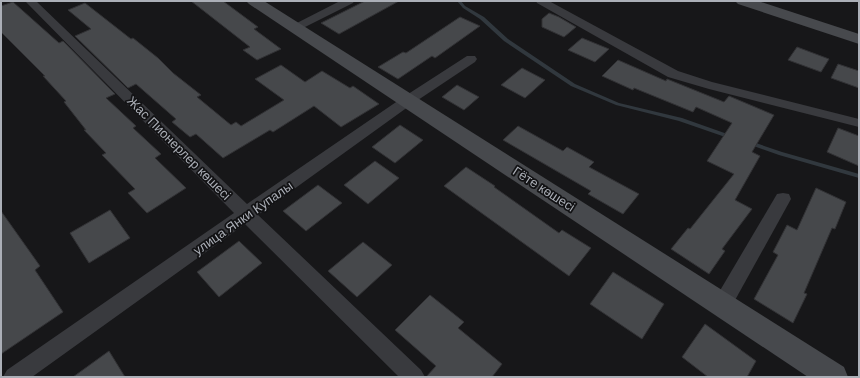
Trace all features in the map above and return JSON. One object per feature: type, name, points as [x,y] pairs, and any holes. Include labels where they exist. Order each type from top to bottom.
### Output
[{"type":"street","name":"Жас Пионерлер көшесі","points":[[30,1],[414,377]]},
{"type":"street","name":"Гёте көшесі","points":[[254,1],[834,377]]},
{"type":"street","points":[[295,28],[349,1]]},
{"type":"street","points":[[541,1],[673,74],[709,85],[857,123]]},
{"type":"street","points":[[743,1],[858,38]]},
{"type":"street","name":"улица Янки Купалы","points":[[14,377],[247,215],[407,101],[471,59]]},
{"type":"street","points":[[722,305],[784,199]]},
{"type":"building","points":[[191,1],[223,1],[258,27],[254,29],[281,49],[257,60],[243,50],[250,47]]},
{"type":"building","points":[[365,1],[399,1],[339,34],[321,23]]},
{"type":"building","points":[[13,2],[59,43],[63,41],[115,94],[106,98],[136,126],[133,128],[161,154],[155,158],[186,188],[147,213],[128,193],[135,189],[102,155],[106,153],[84,130],[86,130],[64,102],[66,101],[43,76],[45,76],[1,32],[1,6]]},
{"type":"building","points":[[85,3],[158,58],[173,73],[201,95],[197,97],[231,125],[236,122],[241,126],[284,100],[255,79],[281,65],[305,82],[322,71],[350,88],[353,86],[379,104],[341,127],[314,106],[273,132],[270,130],[223,158],[196,134],[190,137],[172,122],[176,119],[136,84],[128,88],[75,36],[91,29],[68,10]]},
{"type":"building","points":[[549,13],[576,27],[564,37],[542,27],[542,19]]},
{"type":"building","points":[[460,17],[480,26],[435,58],[432,56],[398,79],[378,67],[403,52],[406,53]]},
{"type":"building","points":[[582,38],[609,49],[595,62],[568,50]]},
{"type":"building","points":[[797,47],[829,59],[821,72],[788,60]]},
{"type":"building","points":[[618,60],[666,81],[667,79],[724,102],[729,96],[774,115],[752,152],[760,156],[735,200],[752,209],[722,249],[725,251],[709,274],[671,249],[688,228],[690,229],[734,174],[707,161],[732,123],[696,107],[693,112],[634,88],[633,90],[602,76]]},
{"type":"building","points":[[838,64],[859,71],[859,88],[831,78]]},
{"type":"building","points":[[522,68],[545,80],[525,98],[501,85]]},
{"type":"building","points":[[457,85],[479,97],[464,110],[442,97]]},
{"type":"building","points":[[400,125],[423,140],[395,163],[372,147]]},
{"type":"building","points":[[518,126],[563,151],[567,147],[594,162],[589,167],[639,194],[623,214],[588,194],[591,191],[503,140]]},
{"type":"building","points":[[838,128],[859,136],[859,166],[827,152]]},
{"type":"building","points":[[375,161],[399,178],[368,204],[344,185]]},
{"type":"building","points":[[466,167],[495,186],[494,187],[559,233],[562,230],[591,248],[569,276],[444,186]]},
{"type":"building","points":[[318,185],[342,203],[306,231],[283,211]]},
{"type":"building","points":[[816,188],[846,202],[835,229],[832,228],[804,293],[807,294],[793,323],[754,299],[778,255],[773,252],[787,225],[797,230]]},
{"type":"building","points":[[110,210],[130,238],[89,263],[70,233]]},
{"type":"building","points":[[1,211],[40,266],[35,270],[63,312],[1,354]]},
{"type":"building","points":[[239,241],[262,263],[219,297],[197,272]]},
{"type":"building","points":[[363,242],[392,265],[357,297],[328,271]]},
{"type":"building","points":[[613,272],[664,304],[642,339],[590,304]]},
{"type":"building","points":[[430,295],[464,322],[458,328],[502,364],[492,377],[426,377],[436,366],[395,330]]},
{"type":"building","points":[[705,324],[756,361],[747,377],[708,377],[682,357]]},
{"type":"building","points":[[109,351],[125,377],[73,377]]},
{"type":"waterway","points":[[459,1],[464,7],[482,18],[506,40],[573,85],[618,104],[680,119],[731,137]]},
{"type":"waterway","points":[[750,143],[781,154],[859,176]]}]
